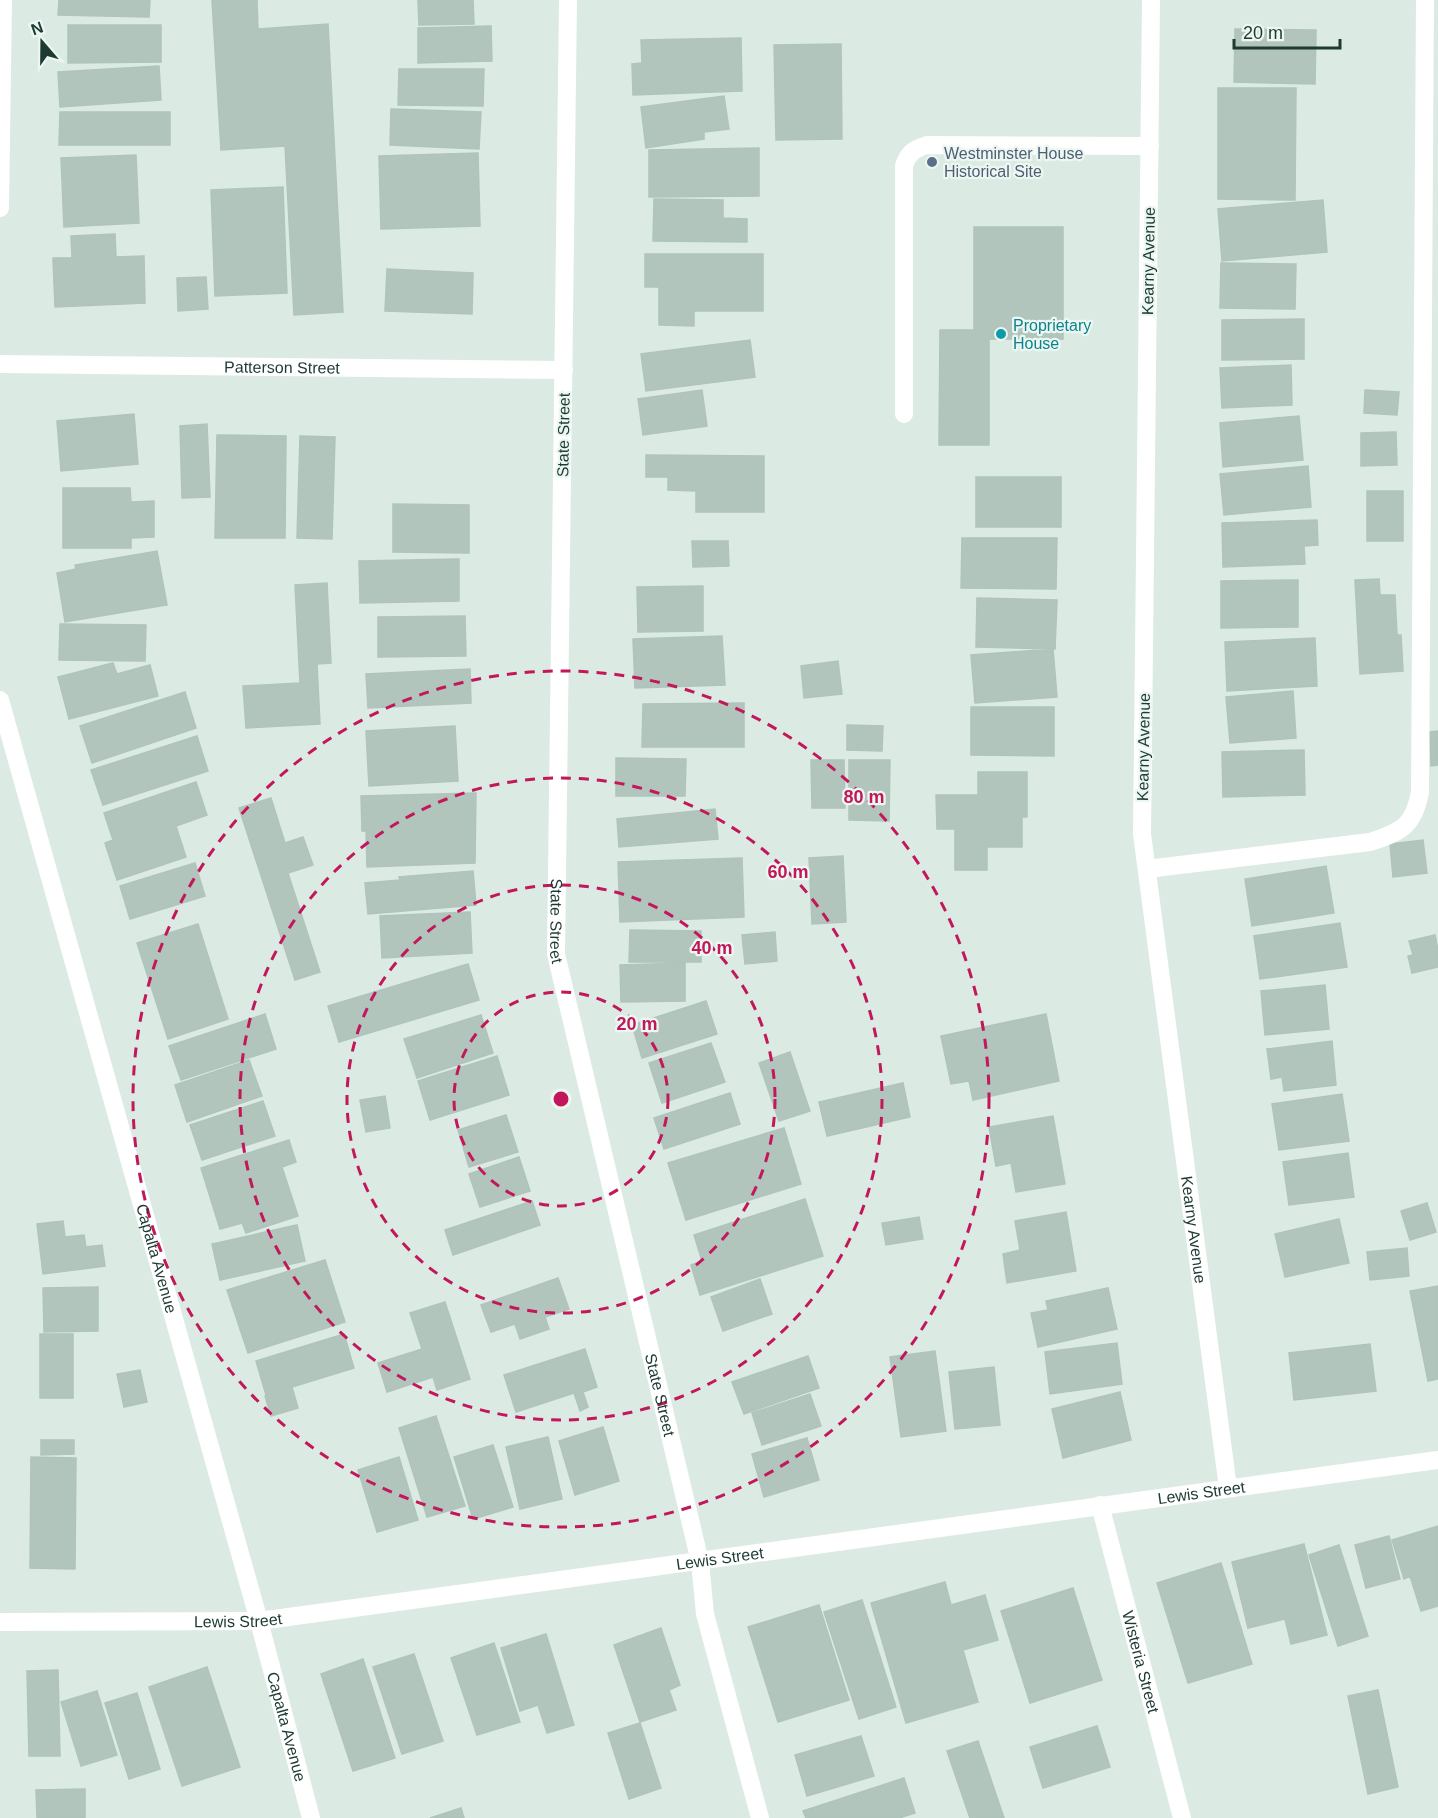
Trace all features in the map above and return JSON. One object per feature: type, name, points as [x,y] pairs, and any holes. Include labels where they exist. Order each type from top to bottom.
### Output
[{"type":"street","points":[[0,208],[3,0]]},
{"type":"street","name":"State Street","points":[[568,0],[556,954],[700,1562],[705,1614],[760,1818]]},
{"type":"street","name":"Kearny Avenue","points":[[1151,0],[1142,834],[1228,1488]]},
{"type":"street","points":[[1147,869],[1370,842],[1395,834],[1409,823],[1417,808],[1420,792],[1425,0]]},
{"type":"street","points":[[904,414],[904,166],[906,157],[911,152],[927,145],[1150,146]]},
{"type":"street","name":"Patterson Street","points":[[0,364],[564,370]]},
{"type":"street","name":"Capalta Avenue","points":[[0,700],[259,1621],[311,1818]]},
{"type":"street","name":"Lewis Street","points":[[0,1622],[259,1621],[1438,1460]]},
{"type":"street","name":"Wisteria Street","points":[[1100,1506],[1182,1818]]},
{"type":"building","points":[[59,0],[150,0],[149,17],[58,15]]},
{"type":"building","points":[[212,0],[257,0],[258,29],[328,24],[343,312],[294,315],[285,146],[221,150]]},
{"type":"building","points":[[418,0],[473,0],[474,24],[419,25]]},
{"type":"building","points":[[68,25],[161,25],[161,62],[68,63]]},
{"type":"building","points":[[491,26],[492,61],[418,63],[418,28]]},
{"type":"building","points":[[1235,29],[1316,30],[1315,84],[1234,82]]},
{"type":"building","points":[[741,38],[742,91],[633,95],[632,64],[642,63],[641,40]]},
{"type":"building","points":[[841,44],[842,139],[776,140],[774,45]]},
{"type":"building","points":[[159,66],[161,100],[60,107],[58,72]]},
{"type":"building","points":[[399,69],[484,69],[483,106],[398,105]]},
{"type":"building","points":[[1218,88],[1296,88],[1295,200],[1218,199]]},
{"type":"building","points":[[724,96],[729,129],[704,132],[704,139],[646,148],[641,107]]},
{"type":"building","points":[[391,109],[481,112],[479,149],[390,145]]},
{"type":"building","points":[[60,112],[170,112],[170,145],[59,145]]},
{"type":"building","points":[[759,148],[759,196],[649,197],[649,150]]},
{"type":"building","points":[[478,153],[480,226],[381,229],[379,156]]},
{"type":"building","points":[[136,155],[139,223],[64,227],[61,158]]},
{"type":"building","points":[[283,187],[287,293],[215,296],[211,190]]},
{"type":"building","points":[[654,199],[723,200],[723,218],[747,219],[747,242],[653,241]]},
{"type":"building","points":[[1323,200],[1327,252],[1222,261],[1218,209]]},
{"type":"building","name":"Proprietary House","points":[[974,227],[1063,227],[1063,339],[989,339],[989,445],[939,445],[940,330],[974,330]]},
{"type":"building","points":[[115,234],[116,257],[144,256],[145,303],[55,307],[53,258],[72,258],[71,236]]},
{"type":"building","points":[[645,254],[763,254],[763,311],[694,311],[694,326],[659,325],[659,287],[645,287]]},
{"type":"building","points":[[1221,263],[1296,264],[1295,309],[1220,308]]},
{"type":"building","points":[[387,269],[473,273],[472,314],[385,311]]},
{"type":"building","points":[[206,277],[208,309],[178,311],[177,278]]},
{"type":"building","points":[[1304,319],[1304,359],[1222,360],[1222,320]]},
{"type":"building","points":[[750,340],[755,377],[646,391],[641,354]]},
{"type":"building","points":[[1291,365],[1292,405],[1222,408],[1220,368]]},
{"type":"building","points":[[702,390],[707,426],[643,435],[638,399]]},
{"type":"building","points":[[1365,390],[1399,392],[1397,415],[1364,413]]},
{"type":"building","points":[[134,414],[138,464],[61,471],[57,421]]},
{"type":"building","points":[[1299,416],[1303,460],[1223,467],[1220,423]]},
{"type":"building","points":[[207,424],[210,497],[182,498],[180,426]]},
{"type":"building","points":[[1396,432],[1397,465],[1361,466],[1361,433]]},
{"type":"building","points":[[217,435],[286,436],[285,538],[215,538]]},
{"type":"building","points":[[300,436],[335,437],[332,539],[297,538]]},
{"type":"building","points":[[646,455],[764,456],[764,512],[696,512],[696,491],[668,490],[668,477],[646,477]]},
{"type":"building","points":[[1308,466],[1311,507],[1224,515],[1220,474]]},
{"type":"building","points":[[976,477],[1061,477],[1061,527],[976,527]]},
{"type":"building","points":[[63,488],[130,488],[131,502],[154,501],[154,537],[131,538],[131,548],[63,548]]},
{"type":"building","points":[[1367,491],[1403,491],[1403,541],[1367,541]]},
{"type":"building","points":[[393,504],[469,505],[469,553],[393,552]]},
{"type":"building","points":[[1317,520],[1318,545],[1304,546],[1305,564],[1223,567],[1222,523]]},
{"type":"building","points":[[962,538],[1057,538],[1056,589],[961,588]]},
{"type":"building","points":[[692,541],[728,541],[729,566],[693,567]]},
{"type":"building","points":[[157,551],[167,605],[65,622],[57,573],[76,569],[75,565]]},
{"type":"building","points":[[459,559],[459,601],[360,603],[359,561]]},
{"type":"building","points":[[1379,579],[1380,595],[1395,595],[1397,635],[1401,635],[1403,671],[1360,674],[1355,580]]},
{"type":"building","points":[[1298,580],[1298,627],[1221,628],[1221,581]]},
{"type":"building","points":[[327,583],[331,663],[317,664],[320,724],[246,728],[243,686],[300,683],[295,585]]},
{"type":"building","points":[[703,586],[703,631],[638,632],[637,587]]},
{"type":"building","points":[[977,598],[1057,600],[1055,649],[976,647]]},
{"type":"building","points":[[465,616],[466,656],[378,657],[378,617]]},
{"type":"building","points":[[60,624],[146,625],[145,661],[59,660]]},
{"type":"building","points":[[722,636],[725,685],[635,688],[633,639]]},
{"type":"building","points":[[1315,638],[1317,686],[1227,691],[1225,642]]},
{"type":"building","points":[[1053,649],[1057,697],[975,703],[971,655]]},
{"type":"building","points":[[838,661],[842,694],[804,698],[801,666]]},
{"type":"building","points":[[113,663],[117,674],[150,665],[158,696],[69,719],[58,677]]},
{"type":"building","points":[[470,669],[471,703],[368,708],[366,674]]},
{"type":"building","points":[[1293,691],[1296,738],[1230,743],[1226,697]]},
{"type":"building","points":[[185,692],[196,728],[92,763],[80,726]]},
{"type":"building","points":[[744,703],[744,747],[642,747],[643,704]]},
{"type":"building","points":[[971,707],[1054,707],[1054,756],[971,755]]},
{"type":"building","points":[[847,725],[883,726],[882,751],[847,750]]},
{"type":"building","points":[[455,726],[458,781],[369,786],[366,731]]},
{"type":"building","points":[[1438,731],[1438,765],[1431,766],[1430,732]]},
{"type":"building","points":[[197,736],[208,771],[103,805],[91,770]]},
{"type":"building","points":[[1304,750],[1305,795],[1223,797],[1222,752]]},
{"type":"building","points":[[616,758],[686,759],[685,796],[616,796]]},
{"type":"building","points":[[811,760],[844,760],[845,808],[812,808]]},
{"type":"building","points":[[849,760],[890,760],[889,821],[849,820]]},
{"type":"building","points":[[978,772],[1027,772],[1027,817],[1022,817],[1022,847],[987,847],[987,870],[955,870],[955,829],[937,829],[936,795],[978,795]]},
{"type":"building","points":[[196,782],[207,815],[176,826],[186,857],[117,880],[105,843],[113,840],[104,813]]},
{"type":"building","points":[[476,793],[475,863],[367,867],[366,831],[362,831],[361,796]]},
{"type":"building","points":[[271,798],[285,843],[303,837],[313,865],[288,873],[320,972],[295,980],[239,808]]},
{"type":"building","points":[[715,809],[718,839],[619,847],[617,819]]},
{"type":"building","points":[[1423,840],[1427,873],[1393,877],[1390,844]]},
{"type":"building","points":[[843,856],[846,922],[812,924],[809,858]]},
{"type":"building","points":[[742,858],[744,917],[620,922],[618,862]]},
{"type":"building","points":[[195,863],[205,896],[130,919],[120,886]]},
{"type":"building","points":[[1326,866],[1334,913],[1252,926],[1245,879]]},
{"type":"building","points":[[473,871],[476,905],[368,914],[365,883],[400,880],[399,877]]},
{"type":"building","points":[[470,912],[472,953],[382,958],[380,916]]},
{"type":"building","points":[[1340,923],[1347,967],[1260,979],[1254,936]]},
{"type":"building","points":[[198,924],[228,1019],[168,1039],[137,943]]},
{"type":"building","points":[[630,930],[701,931],[701,962],[629,962]]},
{"type":"building","points":[[775,932],[777,961],[745,964],[742,935]]},
{"type":"building","points":[[1435,935],[1438,967],[1412,973],[1408,956],[1413,955],[1409,941]]},
{"type":"building","points":[[685,963],[685,1001],[621,1002],[620,965]]},
{"type":"building","points":[[468,964],[479,1000],[339,1042],[328,1006]]},
{"type":"building","points":[[1325,985],[1329,1029],[1265,1035],[1261,991]]},
{"type":"building","points":[[706,1001],[717,1034],[642,1058],[632,1025]]},
{"type":"building","points":[[265,1014],[276,1049],[181,1080],[169,1046]]},
{"type":"building","points":[[1046,1014],[1059,1081],[973,1100],[969,1081],[951,1084],[941,1036]]},
{"type":"building","points":[[481,1015],[493,1053],[417,1078],[404,1039]]},
{"type":"building","points":[[1332,1041],[1336,1085],[1284,1091],[1282,1077],[1271,1079],[1267,1049]]},
{"type":"building","points":[[711,1043],[725,1082],[662,1103],[649,1063]]},
{"type":"building","points":[[790,1052],[810,1111],[779,1121],[759,1063]]},
{"type":"building","points":[[497,1056],[509,1095],[430,1120],[418,1081]]},
{"type":"building","points":[[249,1060],[262,1096],[187,1122],[175,1085]]},
{"type":"building","points":[[903,1083],[910,1117],[827,1136],[819,1102]]},
{"type":"building","points":[[730,1093],[740,1124],[664,1149],[654,1118]]},
{"type":"building","points":[[1342,1094],[1349,1141],[1279,1150],[1272,1104]]},
{"type":"building","points":[[385,1096],[390,1128],[366,1132],[360,1100]]},
{"type":"building","points":[[263,1101],[275,1136],[202,1160],[190,1125]]},
{"type":"building","points":[[506,1115],[518,1152],[469,1167],[458,1130]]},
{"type":"building","points":[[1053,1116],[1065,1184],[1016,1192],[1011,1163],[996,1166],[989,1127]]},
{"type":"building","points":[[784,1128],[801,1184],[686,1220],[668,1163]]},
{"type":"building","points":[[289,1140],[296,1162],[282,1167],[298,1216],[246,1233],[242,1223],[220,1229],[201,1168]]},
{"type":"building","points":[[1348,1153],[1354,1197],[1289,1205],[1283,1162]]},
{"type":"building","points":[[519,1157],[530,1191],[480,1207],[469,1174]]},
{"type":"building","points":[[805,1199],[823,1256],[700,1295],[691,1265],[702,1261],[694,1235]]},
{"type":"building","points":[[532,1201],[540,1225],[453,1255],[445,1230]]},
{"type":"building","points":[[1427,1203],[1436,1232],[1410,1240],[1401,1211]]},
{"type":"building","points":[[1066,1212],[1076,1271],[1007,1283],[1003,1254],[1020,1250],[1015,1221]]},
{"type":"building","points":[[919,1217],[923,1239],[886,1245],[882,1223]]},
{"type":"building","points":[[1339,1219],[1349,1263],[1285,1277],[1275,1234]]},
{"type":"building","points":[[63,1221],[65,1237],[84,1235],[86,1247],[102,1245],[105,1266],[43,1274],[37,1224]]},
{"type":"building","points":[[297,1225],[305,1261],[220,1280],[212,1244]]},
{"type":"building","points":[[1407,1248],[1409,1276],[1370,1280],[1367,1252]]},
{"type":"building","points":[[325,1260],[345,1322],[248,1353],[227,1290]]},
{"type":"building","points":[[558,1278],[569,1309],[545,1317],[549,1329],[520,1339],[515,1324],[491,1332],[481,1305]]},
{"type":"building","points":[[760,1279],[772,1314],[723,1331],[711,1297]]},
{"type":"building","points":[[1438,1286],[1438,1379],[1428,1381],[1410,1291]]},
{"type":"building","points":[[98,1287],[98,1331],[44,1332],[43,1288]]},
{"type":"building","points":[[1108,1288],[1117,1329],[1038,1347],[1031,1313],[1048,1310],[1046,1301]]},
{"type":"building","points":[[445,1302],[470,1379],[437,1390],[433,1377],[387,1392],[378,1363],[422,1349],[410,1313]]},
{"type":"building","points":[[40,1334],[73,1334],[73,1398],[40,1398]]},
{"type":"building","points":[[344,1334],[354,1368],[266,1395],[256,1361]]},
{"type":"building","points":[[1117,1343],[1122,1384],[1050,1394],[1045,1352]]},
{"type":"building","points":[[1370,1344],[1376,1391],[1294,1400],[1289,1353]]},
{"type":"building","points":[[585,1349],[597,1387],[583,1392],[588,1407],[580,1411],[574,1393],[516,1412],[504,1375]]},
{"type":"building","points":[[935,1351],[946,1431],[901,1437],[890,1357]]},
{"type":"building","points":[[808,1356],[819,1388],[744,1414],[732,1382]]},
{"type":"building","points":[[994,1367],[1000,1425],[955,1429],[949,1372]]},
{"type":"building","points":[[140,1370],[147,1402],[124,1407],[117,1374]]},
{"type":"building","points":[[292,1387],[298,1408],[271,1416],[265,1396]]},
{"type":"building","points":[[1120,1392],[1131,1440],[1063,1458],[1052,1409]]},
{"type":"building","points":[[810,1394],[821,1426],[762,1445],[752,1413]]},
{"type":"building","points":[[436,1416],[465,1506],[427,1517],[399,1428]]},
{"type":"building","points":[[603,1427],[619,1481],[575,1495],[559,1441]]},
{"type":"building","points":[[548,1437],[562,1499],[520,1509],[506,1447]]},
{"type":"building","points":[[807,1438],[819,1480],[764,1497],[752,1454]]},
{"type":"building","points":[[41,1440],[74,1440],[74,1454],[41,1455]]},
{"type":"building","points":[[493,1445],[513,1507],[473,1519],[454,1457]]},
{"type":"building","points":[[31,1457],[76,1458],[75,1569],[30,1568]]},
{"type":"building","points":[[399,1457],[418,1520],[377,1532],[358,1470]]},
{"type":"building","points":[[1438,1526],[1438,1606],[1421,1611],[1410,1576],[1404,1579],[1392,1540]]},
{"type":"building","points":[[1389,1536],[1400,1579],[1366,1588],[1355,1545]]},
{"type":"building","points":[[1304,1544],[1327,1635],[1291,1644],[1285,1619],[1248,1628],[1232,1562]]},
{"type":"building","points":[[1339,1545],[1368,1636],[1338,1646],[1309,1555]]},
{"type":"building","points":[[1221,1563],[1252,1664],[1188,1683],[1157,1583]]},
{"type":"building","points":[[945,1582],[951,1605],[985,1595],[998,1640],[963,1650],[978,1702],[906,1723],[871,1603]]},
{"type":"building","points":[[1073,1588],[1102,1680],[1030,1703],[1001,1611]]},
{"type":"building","points":[[862,1600],[896,1707],[859,1719],[824,1612]]},
{"type":"building","points":[[819,1605],[849,1700],[778,1722],[748,1627]]},
{"type":"building","points":[[661,1628],[680,1685],[669,1690],[676,1710],[640,1722],[614,1645]]},
{"type":"building","points":[[546,1634],[574,1725],[547,1733],[538,1705],[520,1711],[501,1648]]},
{"type":"building","points":[[494,1643],[520,1722],[477,1735],[451,1658]]},
{"type":"building","points":[[414,1654],[443,1741],[402,1754],[373,1667]]},
{"type":"building","points":[[363,1659],[395,1758],[353,1771],[321,1674]]},
{"type":"building","points":[[207,1667],[240,1767],[182,1786],[149,1687]]},
{"type":"building","points":[[58,1670],[60,1756],[29,1756],[27,1671]]},
{"type":"building","points":[[1378,1690],[1398,1787],[1368,1794],[1348,1696]]},
{"type":"building","points":[[97,1691],[117,1755],[81,1766],[61,1702]]},
{"type":"building","points":[[137,1693],[160,1769],[129,1779],[105,1703]]},
{"type":"building","points":[[640,1723],[661,1788],[629,1799],[608,1733]]},
{"type":"building","points":[[1097,1726],[1110,1767],[1043,1788],[1030,1747]]},
{"type":"building","points":[[861,1736],[874,1776],[807,1796],[795,1755]]},
{"type":"building","points":[[978,1741],[1004,1818],[970,1818],[947,1751]]},
{"type":"building","points":[[904,1778],[915,1813],[899,1818],[806,1818],[803,1811]]},
{"type":"building","points":[[85,1789],[85,1818],[37,1818],[36,1790]]},
{"type":"building","points":[[461,1808],[464,1818],[430,1818]]},
{"type":"place","name":"Westminster House Historical Site","points":[[932,162]]},
{"type":"place","name":"Proprietary House","points":[[1001,334]]}]
